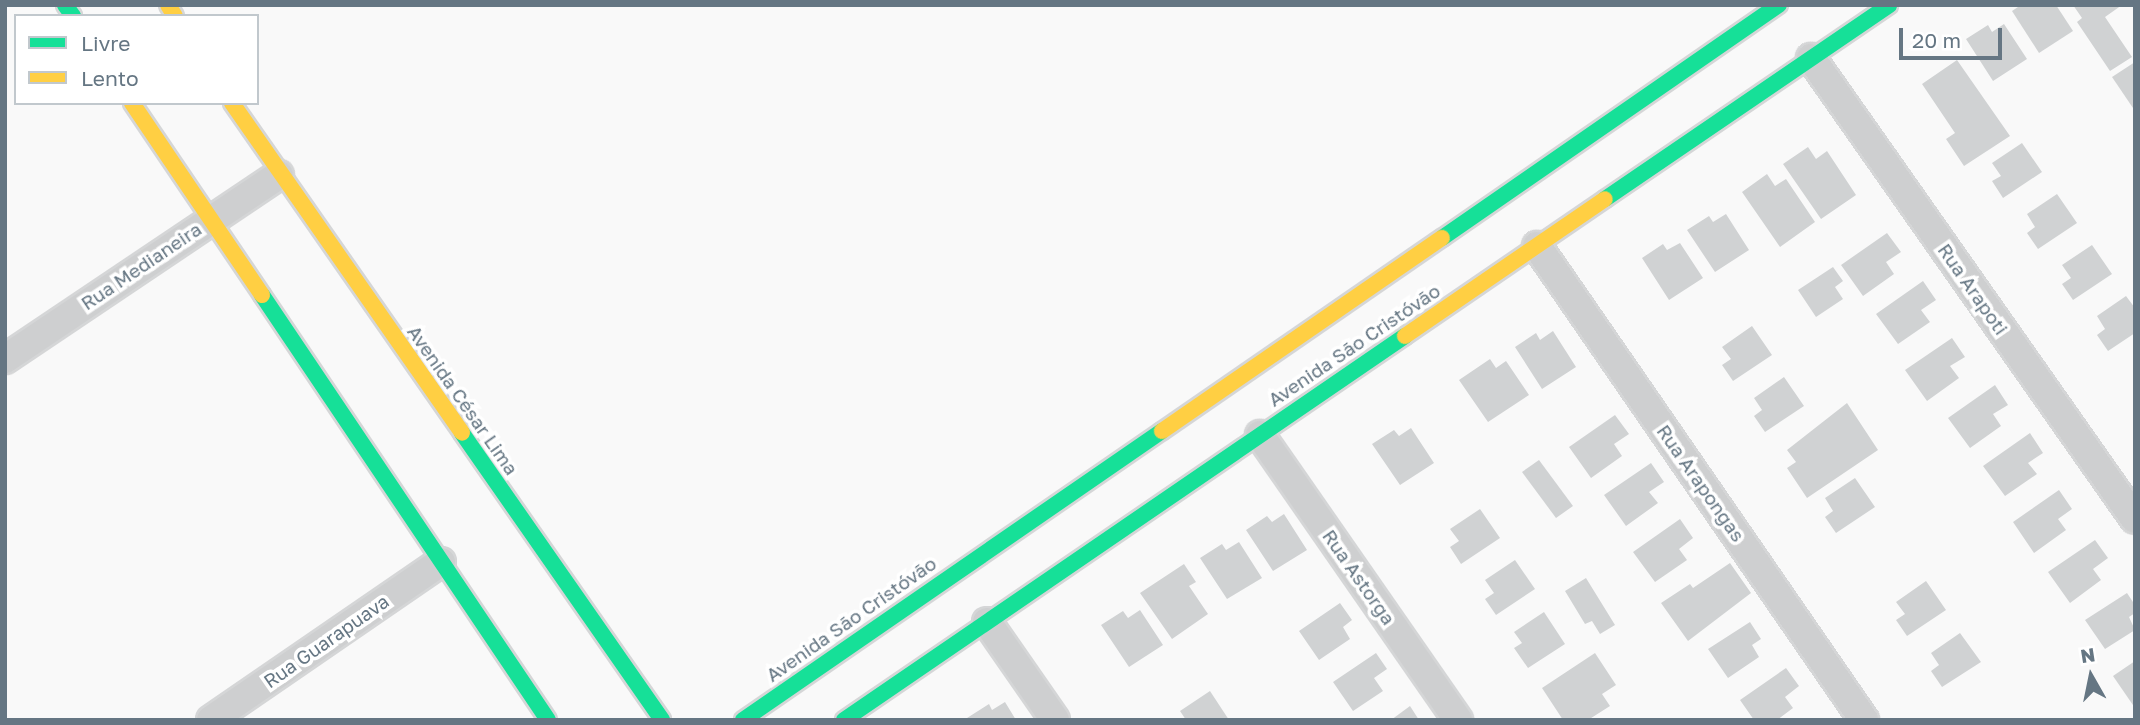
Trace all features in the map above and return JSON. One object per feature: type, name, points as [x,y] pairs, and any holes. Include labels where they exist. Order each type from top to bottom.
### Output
[{"type":"street","name":"Avenida São Cristóvão","points":[[743,720],[1779,5]]},
{"type":"street","name":"Avenida São Cristóvão","points":[[844,720],[1889,5]]},
{"type":"street","name":"Rua Arapoti","points":[[1811,58],[2135,519]]},
{"type":"street","points":[[133,105],[548,720]]},
{"type":"street","name":"Avenida César Lima","points":[[233,105],[279,175],[662,720]]},
{"type":"street","name":"Rua Medianeira","points":[[5,359],[279,175]]},
{"type":"street","name":"Rua Arapongas","points":[[1537,246],[1864,720]]},
{"type":"street","name":"Rua Astorga","points":[[1260,435],[1458,720]]},
{"type":"street","name":"Rua Guarapuava","points":[[211,720],[441,562]]},
{"type":"street","points":[[987,622],[1055,720]]},
{"type":"building","points":[[2021,5],[2056,5],[2073,31],[2039,53],[2012,11]]},
{"type":"building","points":[[2073,5],[2122,5],[2105,17],[2132,57],[2110,71],[2077,22],[2082,18]]},
{"type":"building","points":[[2004,24],[2027,59],[1993,81],[1966,39],[1988,25],[1992,32]]},
{"type":"building","points":[[1957,60],[2010,136],[1964,166],[1946,139],[1955,133],[1922,84]]},
{"type":"building","points":[[2135,62],[2135,111],[2112,77]]},
{"type":"building","points":[[2022,143],[2042,172],[2003,198],[1992,181],[2001,176],[1992,163]]},
{"type":"building","points":[[1808,147],[1816,159],[1827,151],[1856,195],[1821,219],[1783,164]]},
{"type":"building","points":[[1767,174],[1775,186],[1786,179],[1815,222],[1780,247],[1742,192]]},
{"type":"building","points":[[2057,194],[2077,223],[2038,249],[2027,233],[2035,227],[2027,214]]},
{"type":"building","points":[[1726,214],[1749,250],[1715,272],[1687,230],[1709,216],[1713,222]]},
{"type":"building","points":[[1887,233],[1901,252],[1886,262],[1894,274],[1863,296],[1841,265]]},
{"type":"building","points":[[1680,243],[1703,278],[1669,300],[1642,258],[1663,244],[1667,250]]},
{"type":"building","points":[[2092,245],[2112,274],[2073,300],[2062,284],[2071,278],[2062,265]]},
{"type":"building","points":[[1833,267],[1843,281],[1835,287],[1843,299],[1816,317],[1798,290]]},
{"type":"building","points":[[1923,281],[1936,300],[1921,310],[1930,322],[1898,344],[1876,314]]},
{"type":"building","points":[[2126,296],[2135,308],[2135,333],[2108,351],[2097,335],[2105,329],[2097,316]]},
{"type":"building","points":[[1752,326],[1772,355],[1733,381],[1722,365],[1731,359],[1722,347]]},
{"type":"building","points":[[1553,331],[1576,367],[1542,389],[1515,347],[1536,333],[1540,340]]},
{"type":"building","points":[[1952,338],[1965,357],[1950,366],[1959,378],[1927,401],[1905,370]]},
{"type":"building","points":[[1490,359],[1496,368],[1506,361],[1529,395],[1488,422],[1459,380]]},
{"type":"building","points":[[1784,377],[1804,406],[1765,432],[1754,416],[1762,410],[1754,398]]},
{"type":"building","points":[[1995,385],[2008,405],[1993,414],[2001,426],[1970,448],[1948,418]]},
{"type":"building","points":[[1847,403],[1878,450],[1807,498],[1787,468],[1796,462],[1787,450]]},
{"type":"building","points":[[1615,415],[1629,434],[1614,444],[1622,456],[1591,478],[1569,447]]},
{"type":"building","points":[[1411,428],[1434,463],[1400,485],[1372,444],[1394,430],[1399,436]]},
{"type":"building","points":[[2030,433],[2043,453],[2028,463],[2037,474],[2005,496],[1983,466]]},
{"type":"building","points":[[1539,460],[1573,506],[1556,518],[1522,472]]},
{"type":"building","points":[[1651,463],[1664,482],[1649,492],[1658,503],[1626,526],[1604,495]]},
{"type":"building","points":[[1855,478],[1875,507],[1836,533],[1825,517],[1833,511],[1825,498]]},
{"type":"building","points":[[2059,490],[2072,509],[2058,519],[2066,530],[2034,553],[2013,522]]},
{"type":"building","points":[[1480,509],[1500,538],[1461,564],[1450,547],[1459,541],[1450,529]]},
{"type":"building","points":[[1284,514],[1307,550],[1273,571],[1246,530],[1267,516],[1272,522]]},
{"type":"building","points":[[1680,519],[1693,538],[1679,549],[1687,560],[1655,582],[1633,552]]},
{"type":"building","points":[[2095,540],[2108,558],[2093,569],[2101,580],[2070,603],[2048,572]]},
{"type":"building","points":[[1239,542],[1262,578],[1227,599],[1200,558],[1222,544],[1226,550]]},
{"type":"building","points":[[1515,560],[1535,589],[1496,615],[1485,599],[1494,593],[1485,580]]},
{"type":"building","points":[[1730,563],[1751,593],[1688,641],[1661,603],[1690,584],[1693,588]]},
{"type":"building","points":[[1184,564],[1196,582],[1189,586],[1208,614],[1172,639],[1140,593]]},
{"type":"building","points":[[1586,578],[1615,625],[1600,634],[1592,621],[1585,624],[1565,591]]},
{"type":"building","points":[[1926,581],[1946,610],[1907,636],[1896,620],[1905,614],[1896,602]]},
{"type":"building","points":[[2127,593],[2135,605],[2135,613],[2129,617],[2135,630],[2105,649],[2085,620]]},
{"type":"building","points":[[1340,603],[1352,620],[1343,627],[1350,639],[1319,660],[1299,631]]},
{"type":"building","points":[[1140,610],[1163,645],[1129,667],[1101,625],[1123,611],[1128,618]]},
{"type":"building","points":[[1544,612],[1565,644],[1528,668],[1514,648],[1522,643],[1514,632]]},
{"type":"building","points":[[1750,622],[1761,639],[1752,645],[1759,657],[1728,678],[1708,649]]},
{"type":"building","points":[[1960,633],[1981,662],[1942,687],[1931,671],[1939,665],[1931,653]]},
{"type":"building","points":[[1376,653],[1387,669],[1374,678],[1383,691],[1353,711],[1333,682]]},
{"type":"building","points":[[1595,653],[1616,685],[1602,694],[1610,706],[1588,720],[1563,720],[1542,688]]},
{"type":"building","points":[[2135,661],[2135,708],[2113,676]]},
{"type":"building","points":[[1786,668],[1799,686],[1785,697],[1793,708],[1777,720],[1754,720],[1740,700]]},
{"type":"building","points":[[1210,691],[1229,720],[1186,720],[1180,711]]},
{"type":"building","points":[[1005,702],[1016,720],[967,718],[989,704],[992,710]]},
{"type":"building","points":[[1410,706],[1419,720],[1391,720]]},
{"type":"traffic: fast","points":[[65,5],[72,14]]},
{"type":"traffic: fast","points":[[1442,238],[1779,5]]},
{"type":"traffic: fast","points":[[1605,199],[1889,5]]},
{"type":"traffic: fast","points":[[262,295],[548,720]]},
{"type":"traffic: fast","points":[[844,720],[1405,336]]},
{"type":"traffic: fast","points":[[743,720],[1162,431]]},
{"type":"traffic: fast","points":[[462,433],[662,720]]},
{"type":"traffic: slow","points":[[168,5],[174,14]]},
{"type":"traffic: slow","points":[[133,105],[262,295]]},
{"type":"traffic: slow","points":[[233,105],[462,433]]},
{"type":"traffic: slow","points":[[1405,336],[1605,199]]},
{"type":"traffic: slow","points":[[1162,431],[1442,238]]}]
